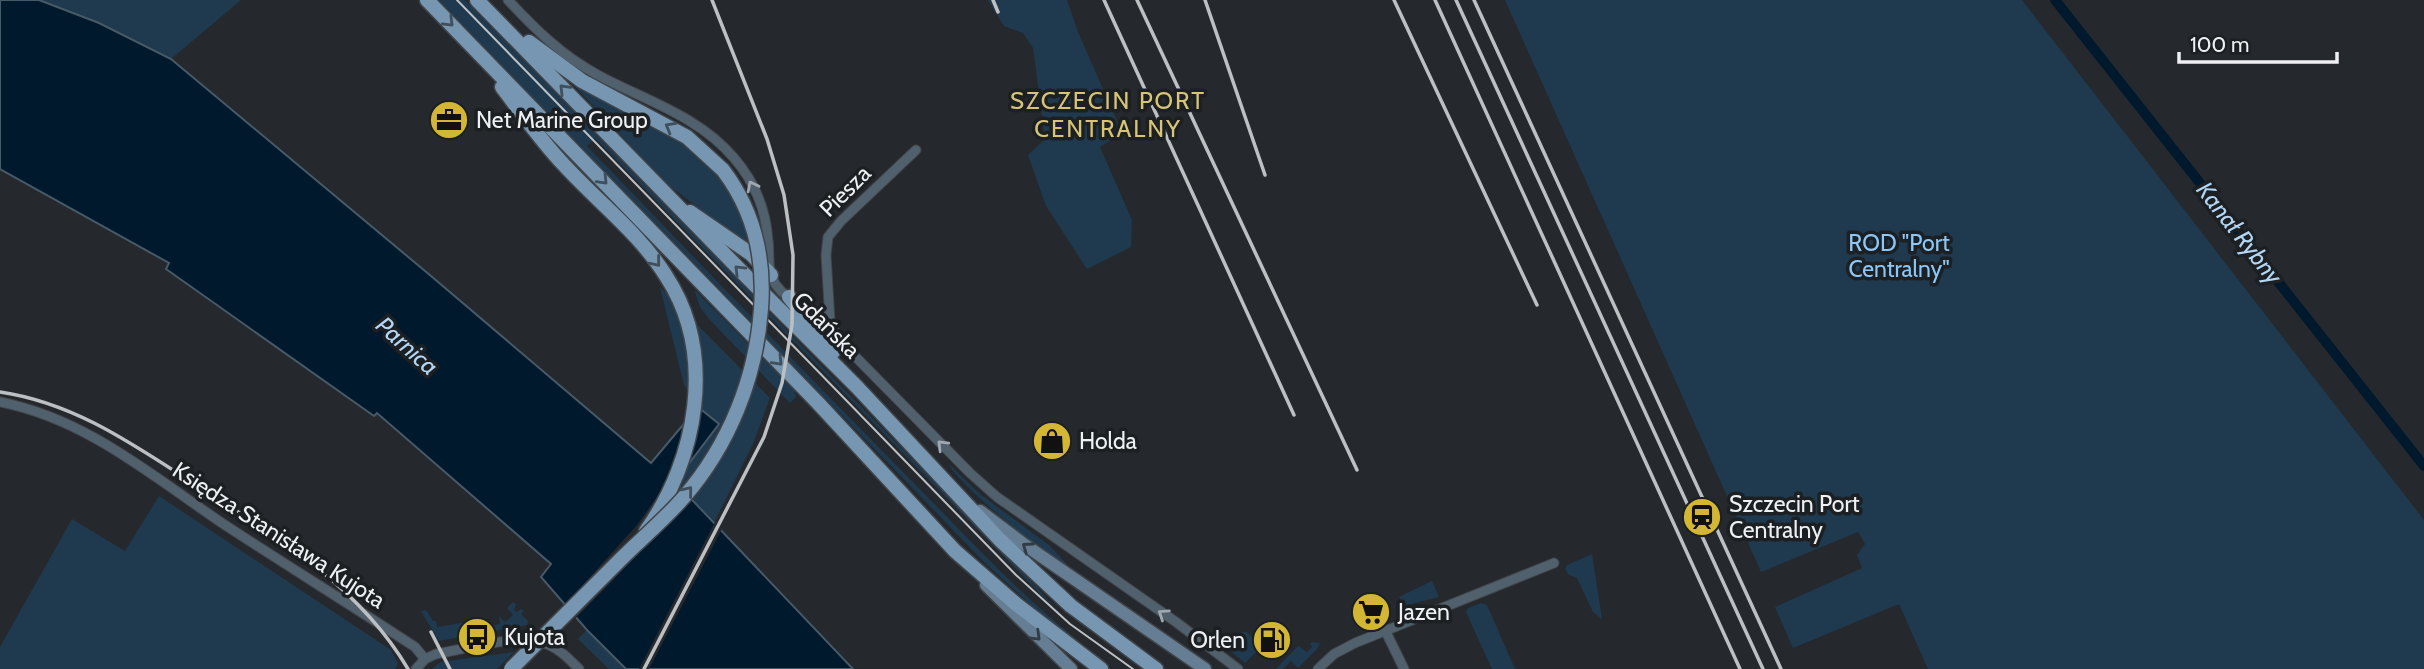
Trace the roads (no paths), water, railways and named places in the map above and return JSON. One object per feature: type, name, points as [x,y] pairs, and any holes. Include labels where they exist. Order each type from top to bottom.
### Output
[{"type":"main road","points":[[427,0],[818,403],[1024,625],[1071,669]]},
{"type":"main road","points":[[478,0],[551,59],[593,87],[687,137],[723,170],[748,211],[760,253],[761,309],[751,370],[732,422],[708,466],[683,498],[511,669]]},
{"type":"main road","name":"Gdańska","points":[[478,0],[857,387],[1000,540],[1082,614],[1156,669]]},
{"type":"main road","points":[[470,44],[556,155],[650,254],[668,278],[687,320],[694,356],[693,413],[684,456],[670,491],[640,540]]},
{"type":"main road","points":[[670,198],[733,240],[771,275]]},
{"type":"main road","points":[[789,297],[829,348],[846,364],[857,387]]},
{"type":"main road","points":[[932,469],[1010,535],[1205,669]]},
{"type":"main road","points":[[955,551],[1016,604],[1101,669]]},
{"type":"street","points":[[508,0],[571,59],[598,76],[699,126],[730,152],[746,174],[762,208],[768,232],[771,275]]},
{"type":"street","name":"Piesza","points":[[829,313],[826,255],[830,233],[916,150]]},
{"type":"street","name":"Gdańska","points":[[771,275],[789,297],[812,310],[829,313],[833,331],[844,346],[991,492],[1238,669]]},
{"type":"street","name":"Księdza Stanisława Kujota","points":[[0,402],[50,416],[104,442],[223,523],[415,647],[425,659]]},
{"type":"street","points":[[1318,669],[1343,649],[1385,630],[1554,563]]},
{"type":"street","points":[[1385,630],[1404,669]]},
{"type":"street","points":[[416,669],[425,659],[438,653],[510,642],[541,642],[559,651],[579,669]]},
{"type":"water","name":"Parnica","points":[[0,0],[39,0],[99,23],[171,59],[651,463],[698,407],[719,424],[675,482],[853,669],[626,669],[587,630],[541,577],[551,564],[377,413],[374,416],[166,269],[169,263],[0,169]]},
{"type":"waterway","name":"Kanał Rybny","points":[[2055,0],[2424,466]]},
{"type":"tram line","points":[[457,0],[1016,575],[1070,624],[1133,669]]},
{"type":"railway","points":[[644,669],[764,437],[782,383],[792,325],[793,255],[784,195],[767,139],[712,0]]},
{"type":"railway","points":[[993,0],[998,12]]},
{"type":"railway","points":[[1104,0],[1294,415]]},
{"type":"railway","points":[[1137,0],[1357,470]]},
{"type":"railway","points":[[1205,0],[1265,175]]},
{"type":"railway","points":[[1394,0],[1537,305]]},
{"type":"railway","points":[[1435,0],[1740,669]]},
{"type":"railway","points":[[1456,0],[1763,669]]},
{"type":"railway","points":[[1474,0],[1781,669]]},
{"type":"railway","points":[[0,392],[54,406],[103,428],[150,455],[256,524],[314,565],[340,588],[388,639],[408,669]]},
{"type":"railway","points":[[431,632],[450,669]]},
{"type":"place","name":"Net Marine Group","points":[[449,120]]},
{"type":"place","name":"Holda","points":[[1052,441]]},
{"type":"place","name":"Szczecin Port Centralny","points":[[1702,517]]},
{"type":"place","name":"Jazen","points":[[1371,612]]},
{"type":"place","name":"Kujota","points":[[477,637]]},
{"type":"place","name":"Orlen","points":[[1272,640]]},
{"type":"district","name":"SZCZECIN PORT CENTRALNY","points":[[1108,115]]},
{"type":"park label","name":"ROD \"Port Centralny\"","points":[[1899,256]]}]
